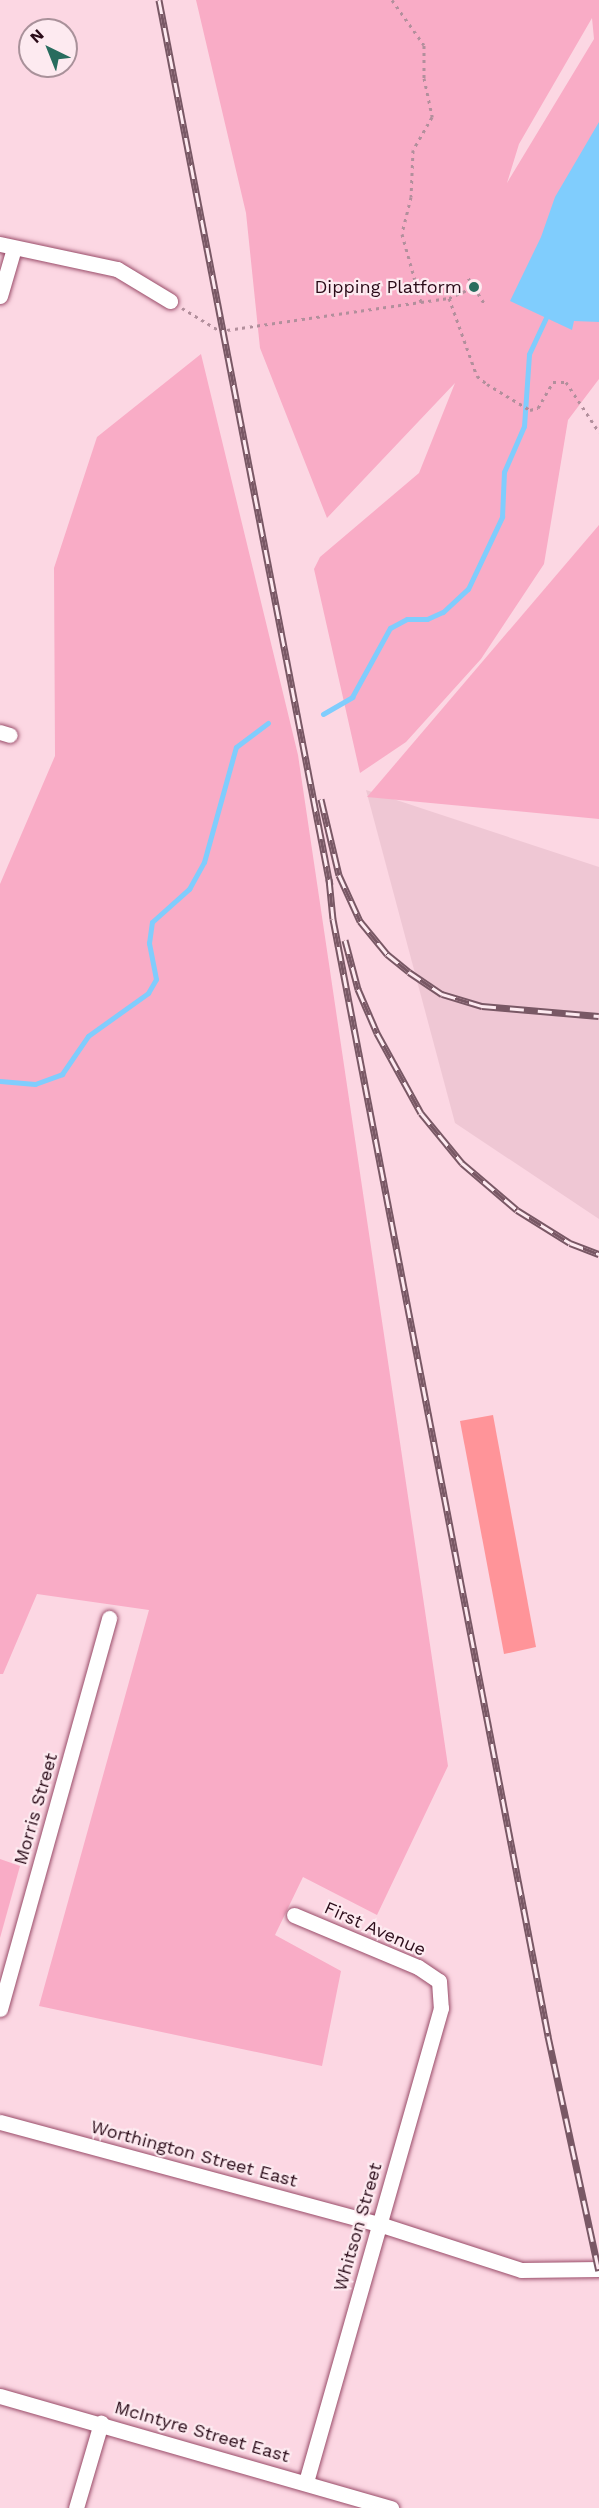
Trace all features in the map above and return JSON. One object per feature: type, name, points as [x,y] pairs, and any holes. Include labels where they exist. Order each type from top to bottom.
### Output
[{"type":"street","points":[[0,296],[7,246],[117,269],[170,301]]},
{"type":"street","name":"Morris Street","points":[[0,2009],[110,1618]]},
{"type":"street","name":"First Avenue","points":[[294,1915],[418,1966],[439,1982]]},
{"type":"street","name":"Whitson Street","points":[[306,2483],[441,2008],[439,1982]]},
{"type":"street","name":"Worthington Street East","points":[[0,2122],[379,2224],[521,2270],[599,2269]]},
{"type":"street","name":"McIntyre Street East","points":[[0,2396],[101,2423],[391,2508]]},
{"type":"street","points":[[76,2508],[101,2423]]},
{"type":"path","points":[[392,0],[424,45],[424,78],[432,117],[413,150],[411,197],[402,234],[420,302]]},
{"type":"path","points":[[467,276],[484,303]]},
{"type":"path","points":[[170,301],[220,331],[449,298],[474,287]]},
{"type":"path","points":[[449,298],[477,376],[530,410],[538,408],[553,382],[566,382],[589,421],[599,432]]},
{"type":"shaded area","points":[[196,0],[599,0],[599,379],[568,420],[544,564],[481,659],[406,742],[360,773],[314,569],[320,557],[419,473],[455,383],[327,518],[260,348],[246,213]],"holes":[[[592,18],[594,39],[507,183],[519,144]]]},
{"type":"shaded area","points":[[201,354],[298,755],[448,1766],[377,1915],[303,1877],[275,1935],[341,1971],[322,2066],[39,2006],[149,1610],[37,1594],[3,1674],[0,1674],[0,884],[55,756],[54,568],[97,437]]},
{"type":"shaded area","points":[[599,525],[599,819],[367,797]]},
{"type":"shaded area","points":[[366,790],[599,867],[599,1219],[455,1123]]},
{"type":"shaded area","points":[[0,1859],[20,1866],[0,1938]]},
{"type":"water","points":[[599,122],[599,322],[574,321],[572,330],[510,301],[541,237],[555,197]]},
{"type":"building","points":[[493,1415],[536,1647],[504,1654],[460,1421]]},
{"type":"waterway","points":[[323,714],[352,697],[390,628],[407,619],[427,619],[443,612],[468,589],[502,517],[504,472],[524,426],[529,354],[546,318]]},
{"type":"waterway","points":[[0,1081],[35,1084],[62,1074],[88,1036],[148,993],[156,979],[149,943],[152,922],[189,889],[204,862],[236,747],[268,723]]},
{"type":"railway","points":[[159,0],[330,885]]},
{"type":"railway","points":[[321,799],[339,875],[360,921],[387,954],[409,972],[442,994],[482,1006],[599,1016]]},
{"type":"railway","points":[[329,879],[333,919],[548,2036],[599,2271]]},
{"type":"railway","points":[[345,940],[358,989],[377,1033],[421,1113],[462,1163],[517,1210],[570,1243],[599,1254]]},
{"type":"place","name":"Dipping Platform","points":[[474,287]]}]
